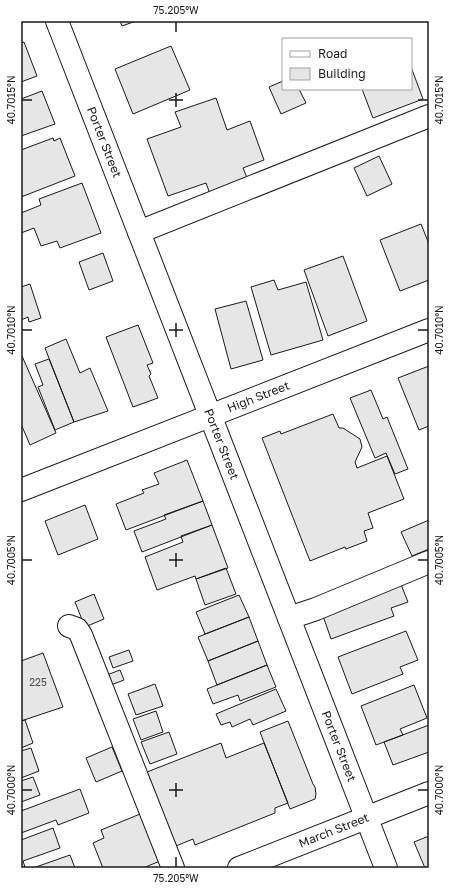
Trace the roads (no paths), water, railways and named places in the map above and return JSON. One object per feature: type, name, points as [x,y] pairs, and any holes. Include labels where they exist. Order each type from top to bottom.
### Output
[{"type":"street","name":"Porter Street","points":[[57,21],[386,868]]},
{"type":"street","points":[[139,232],[429,116]]},
{"type":"street","name":"High Street","points":[[21,490],[429,330]]},
{"type":"street","points":[[289,618],[316,609],[429,562]]},
{"type":"street","points":[[69,626],[77,629],[81,635],[173,868]]},
{"type":"street","name":"March Street","points":[[239,868],[429,793]]}]
